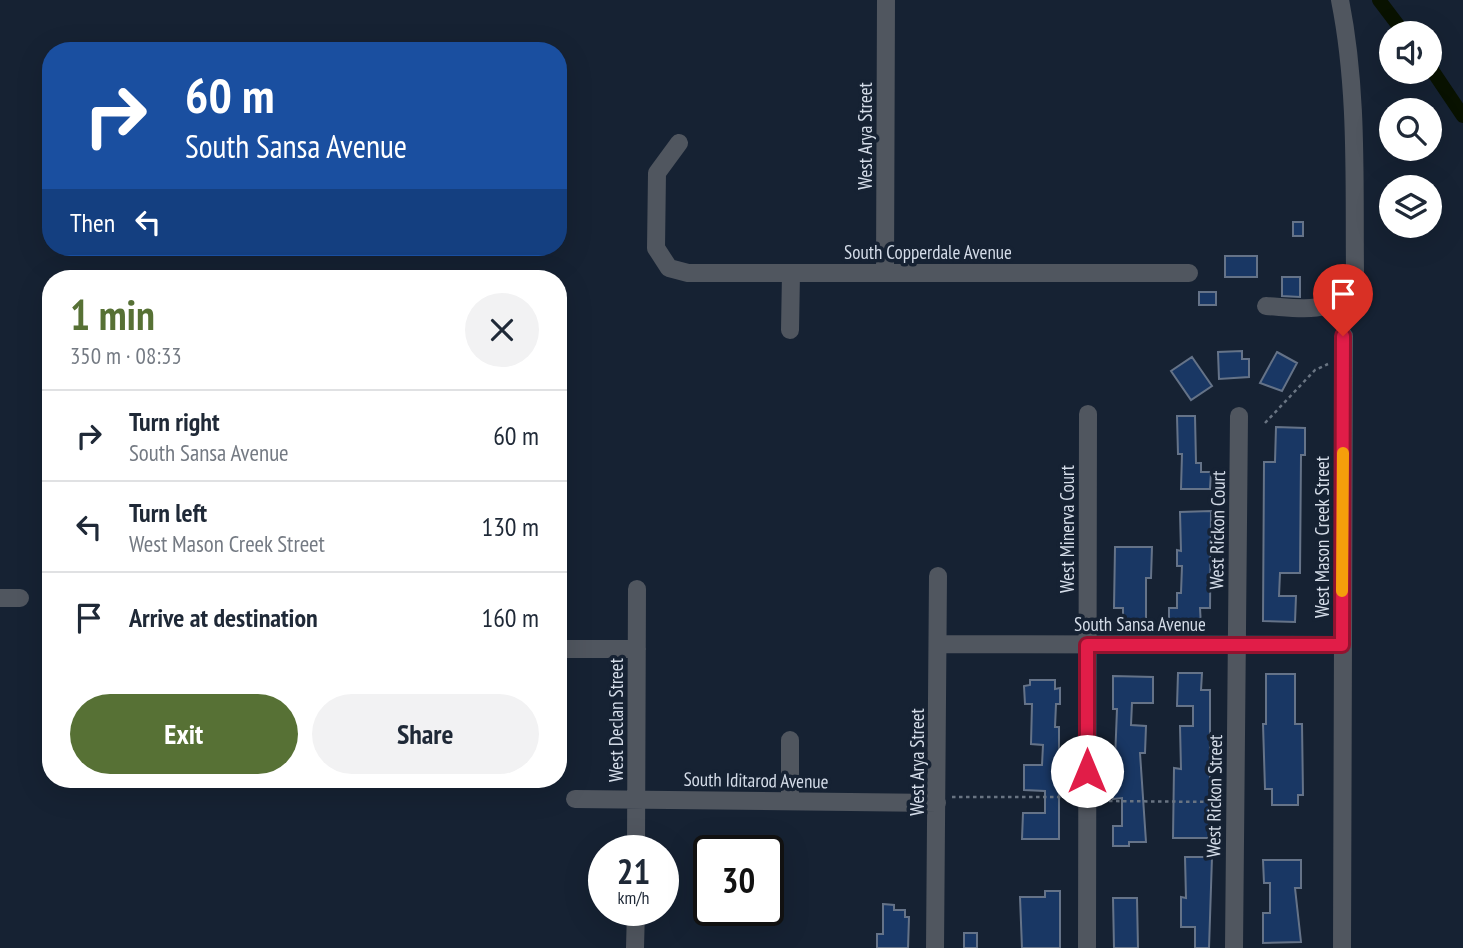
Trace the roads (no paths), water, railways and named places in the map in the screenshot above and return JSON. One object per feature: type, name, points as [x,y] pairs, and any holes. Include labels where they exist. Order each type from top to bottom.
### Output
[{"type":"street","name":"West Arya Street","points":[[885,273],[886,0]]},
{"type":"street","points":[[1266,306],[1304,308],[1329,305],[1345,293],[1355,272],[1354,108],[1348,38],[1340,0]]},
{"type":"street","name":"South Copperdale Avenue","points":[[679,143],[657,173],[656,248],[668,268],[688,273],[1189,273]]},
{"type":"street","points":[[790,330],[791,273]]},
{"type":"street","name":"West Mason Creek Street","points":[[1342,948],[1343,336]]},
{"type":"street","name":"West Minerva Court","points":[[1087,948],[1088,414]]},
{"type":"street","name":"West Rickon Court","points":[[1237,645],[1239,416]]},
{"type":"street","name":"West Arya Street","points":[[935,948],[939,576]]},
{"type":"street","name":"West Declan Street","points":[[636,835],[637,589]]},
{"type":"street","points":[[0,598],[20,598]]},
{"type":"street","name":"South Sansa Avenue","points":[[938,644],[1342,645]]},
{"type":"street","name":"West Rickon Street","points":[[1234,948],[1237,645]]},
{"type":"street","points":[[567,649],[637,649]]},
{"type":"street","points":[[790,740],[790,801]]},
{"type":"street","name":"South Iditarod Avenue","points":[[575,799],[937,803]]},
{"type":"street","points":[[635,948],[636,926]]},
{"type":"waterway","points":[[1379,0],[1395,21]]},
{"type":"waterway","points":[[1441,84],[1463,116]]}]
